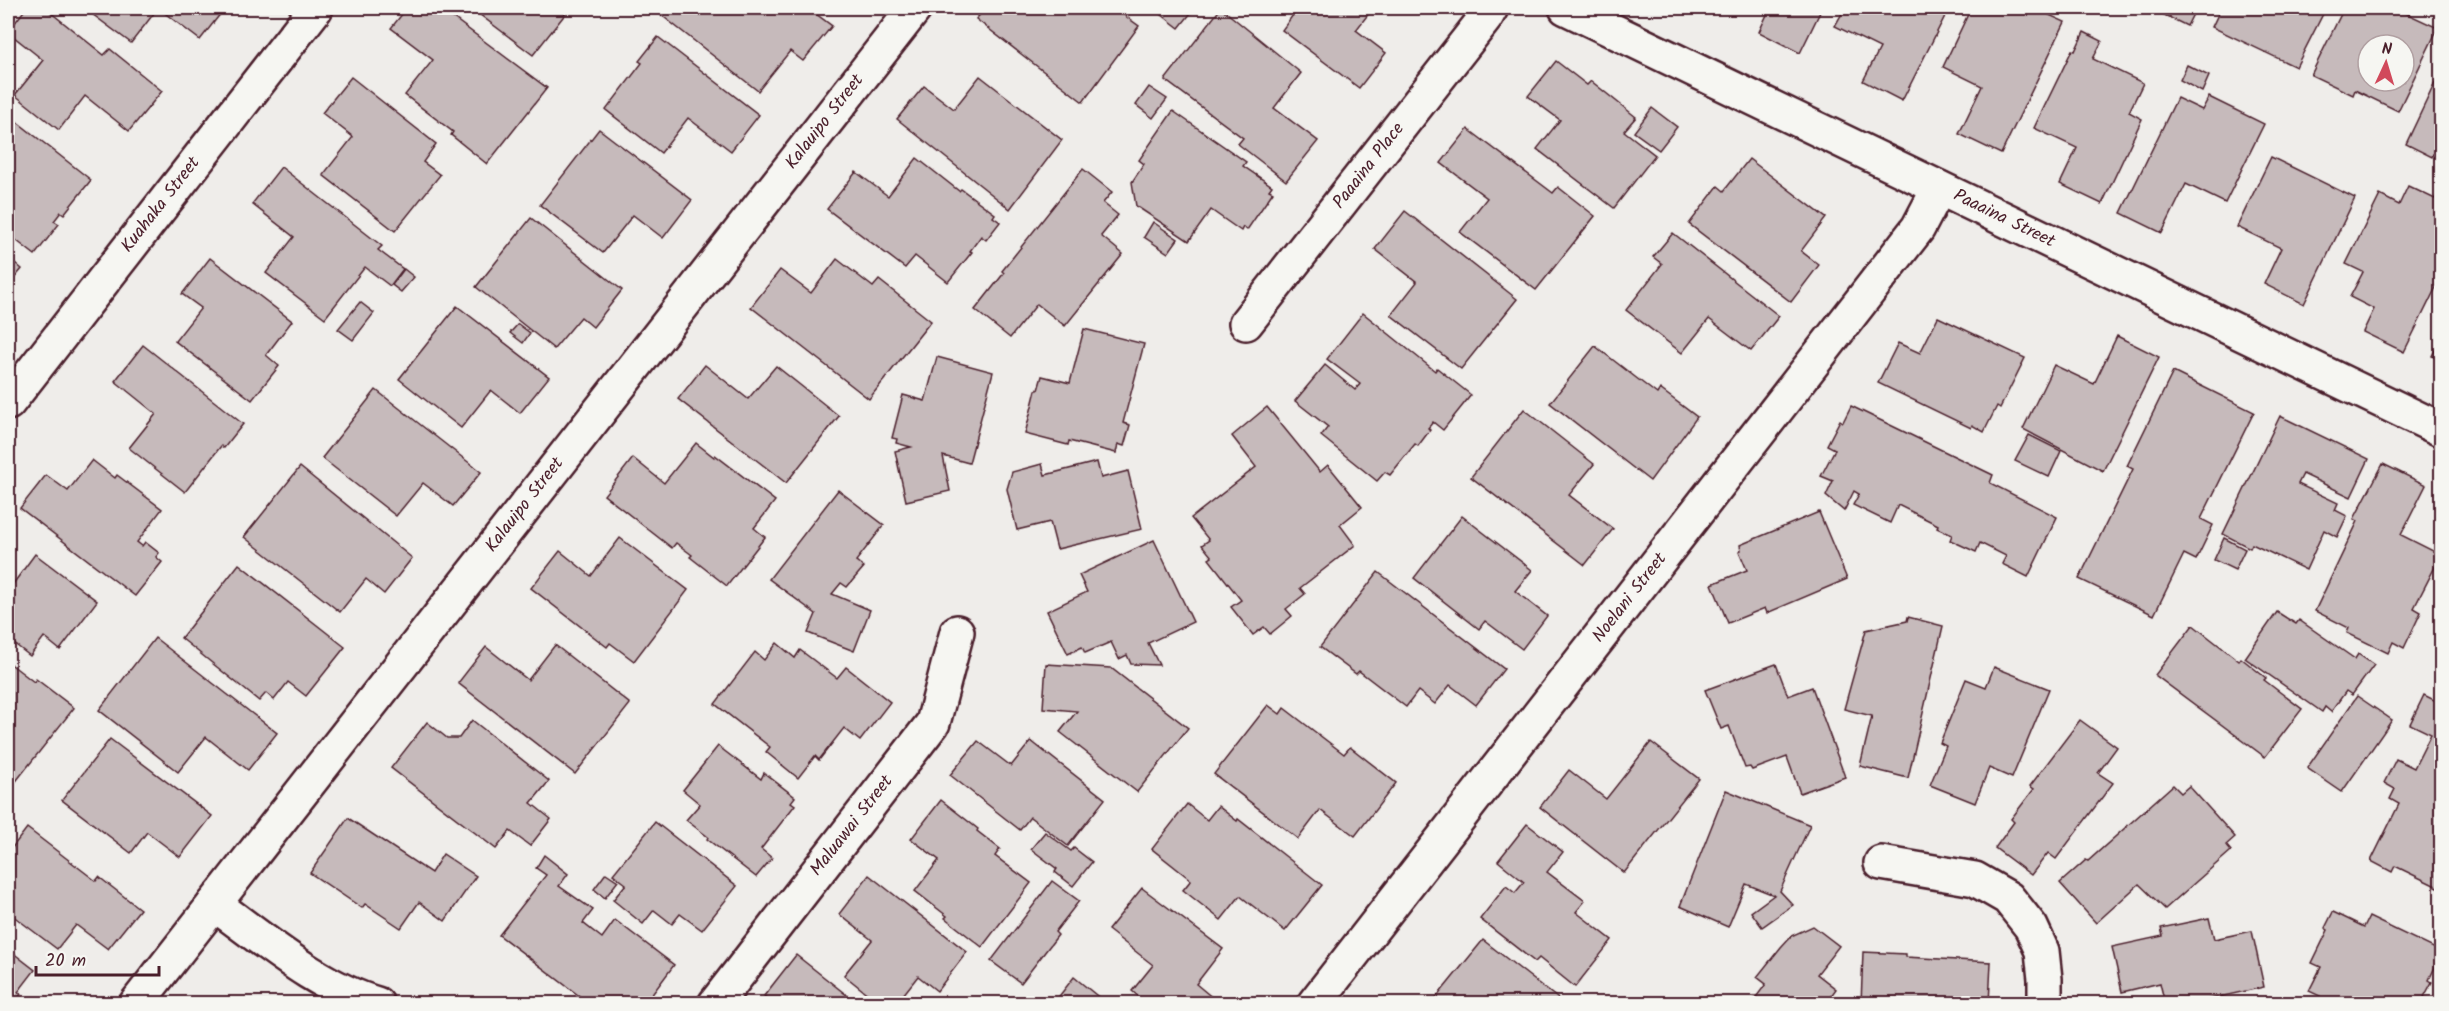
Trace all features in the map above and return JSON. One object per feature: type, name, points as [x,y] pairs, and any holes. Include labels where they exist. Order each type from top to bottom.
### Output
[{"type":"street","name":"Kuahaka Street","points":[[8,403],[316,8]]},
{"type":"street","name":"Kalauipo Street","points":[[136,1004],[915,8]]},
{"type":"street","name":"Paaaina Place","points":[[1246,323],[1491,8]]},
{"type":"street","name":"Paaaina Street","points":[[1566,8],[2442,430]]},
{"type":"street","name":"Noelani Street","points":[[1314,1004],[1918,228],[1939,188]]},
{"type":"street","name":"Maluawai Street","points":[[715,1004],[933,723],[957,632]]},
{"type":"street","points":[[1881,863],[1975,879],[2008,898],[2031,927],[2042,951],[2046,979],[2045,1004]]},
{"type":"street","points":[[214,904],[320,979],[377,1004]]},
{"type":"building","points":[[26,8],[45,8],[104,55],[110,49],[162,91],[129,131],[85,96],[59,130],[15,95],[43,60],[8,32]]},
{"type":"building","points":[[84,8],[158,8],[131,43]]},
{"type":"building","points":[[158,8],[225,8],[200,40]]},
{"type":"building","points":[[407,8],[440,8],[547,88],[487,164],[451,135],[453,132],[405,95],[433,60],[391,28]]},
{"type":"building","points":[[471,8],[570,8],[533,55]]},
{"type":"building","points":[[666,8],[808,8],[832,26],[803,61],[790,51],[758,91],[660,14]]},
{"type":"building","points":[[986,8],[1114,8],[1139,26],[1083,102],[976,19]]},
{"type":"building","points":[[1153,8],[1195,8],[1179,28]]},
{"type":"building","points":[[1221,8],[1301,73],[1274,108],[1318,141],[1286,181],[1238,144],[1243,138],[1165,80]]},
{"type":"building","points":[[1298,8],[1373,8],[1356,30],[1386,53],[1359,88],[1282,30]]},
{"type":"building","points":[[1770,8],[1822,8],[1800,53],[1759,32]]},
{"type":"building","points":[[1845,8],[1929,8],[1945,16],[1902,101],[1863,81],[1880,48],[1835,26]]},
{"type":"building","points":[[1971,8],[2034,8],[2065,22],[2001,154],[1959,134],[1982,86],[1943,67]]},
{"type":"building","points":[[2150,8],[2196,8],[2187,26]]},
{"type":"building","points":[[2221,8],[2326,8],[2296,67],[2212,27]]},
{"type":"building","points":[[2344,8],[2395,8],[2438,28],[2416,74],[2416,33],[2356,33],[2356,90],[2353,95],[2311,75]]},
{"type":"building","points":[[2084,32],[2102,41],[2093,59],[2143,83],[2129,112],[2142,119],[2102,204],[2060,184],[2077,148],[2034,128],[2072,50],[2075,51]]},
{"type":"building","points":[[658,37],[759,115],[731,151],[688,118],[661,153],[606,110],[642,63],[639,61]]},
{"type":"building","points":[[1556,61],[1587,85],[1591,81],[1636,117],[1624,131],[1655,155],[1614,208],[1537,149],[1560,120],[1528,96]]},
{"type":"building","points":[[2187,65],[2209,76],[2202,92],[2180,80]]},
{"type":"building","points":[[2442,68],[2442,158],[2433,154],[2432,157],[2406,144]]},
{"type":"building","points":[[980,76],[1062,140],[1010,209],[897,119],[924,86],[954,109]]},
{"type":"building","points":[[351,77],[436,144],[423,162],[440,175],[395,231],[323,175],[353,137],[322,113]]},
{"type":"building","points":[[1149,87],[1167,99],[1153,118],[1136,105]]},
{"type":"building","points":[[2361,93],[2407,93],[2398,111]]},
{"type":"building","points":[[2209,97],[2264,124],[2225,203],[2186,184],[2162,233],[2121,213],[2177,98],[2202,110]]},
{"type":"building","points":[[8,108],[13,113],[11,117],[91,180],[64,214],[61,212],[54,221],[59,224],[35,255],[8,234]]},
{"type":"building","points":[[1652,108],[1677,127],[1659,150],[1634,132]]},
{"type":"building","points":[[1173,111],[1246,162],[1243,166],[1272,186],[1269,190],[1273,192],[1247,230],[1243,227],[1241,231],[1211,210],[1189,241],[1136,206],[1132,182],[1144,164],[1139,160]]},
{"type":"building","points":[[599,129],[692,200],[663,238],[633,215],[603,253],[540,205]]},
{"type":"building","points":[[1468,129],[1553,193],[1558,187],[1595,216],[1536,290],[1460,232],[1487,198],[1441,163]]},
{"type":"building","points":[[2271,157],[2355,198],[2304,304],[2264,284],[2281,248],[2237,227]]},
{"type":"building","points":[[917,158],[959,191],[961,189],[995,214],[993,217],[1000,222],[986,240],[981,236],[970,251],[972,252],[948,282],[915,256],[905,268],[827,209],[856,172],[888,196]]},
{"type":"building","points":[[1749,159],[1826,218],[1801,251],[1819,265],[1791,302],[1689,224],[1718,186],[1724,191]]},
{"type":"building","points":[[281,167],[382,246],[378,250],[403,269],[390,286],[365,267],[325,318],[266,273],[294,237],[252,204]]},
{"type":"building","points":[[1083,169],[1112,192],[1103,203],[1118,215],[1101,236],[1123,254],[1065,326],[1037,304],[1010,338],[975,310],[1004,273],[1002,271]]},
{"type":"building","points":[[2408,186],[2435,199],[2439,191],[2442,192],[2442,275],[2404,352],[2363,332],[2374,309],[2350,297],[2363,272],[2346,264],[2380,195],[2399,205]]},
{"type":"building","points":[[1405,211],[1517,299],[1461,369],[1391,315],[1417,282],[1375,249]]},
{"type":"building","points":[[531,218],[622,290],[593,327],[581,317],[554,349],[476,287]]},
{"type":"building","points":[[1153,222],[1178,239],[1168,253],[1144,237]]},
{"type":"building","points":[[1673,233],[1779,316],[1751,351],[1709,319],[1682,353],[1626,310],[1662,264],[1653,257]]},
{"type":"building","points":[[8,257],[22,269],[8,286]]},
{"type":"building","points":[[210,258],[292,321],[266,355],[279,366],[252,400],[175,341],[201,308],[182,294]]},
{"type":"building","points":[[837,259],[873,287],[879,280],[931,321],[869,399],[751,307],[780,270],[811,293]]},
{"type":"building","points":[[404,269],[414,277],[401,292],[392,285]]},
{"type":"building","points":[[360,302],[374,313],[353,340],[338,329]]},
{"type":"building","points":[[457,306],[549,377],[520,413],[491,390],[461,428],[399,379]]},
{"type":"building","points":[[1363,313],[1435,371],[1437,368],[1471,395],[1443,430],[1433,422],[1418,446],[1415,444],[1390,475],[1385,472],[1377,481],[1321,436],[1328,427],[1295,401],[1325,365],[1355,390],[1360,384],[1327,359]]},
{"type":"building","points":[[1938,317],[2025,358],[2000,408],[1997,406],[1984,432],[1972,425],[1971,428],[1878,383],[1898,343],[1920,353]]},
{"type":"building","points":[[518,324],[530,333],[523,343],[510,333]]},
{"type":"building","points":[[1084,329],[1144,344],[1123,423],[1130,425],[1124,446],[1118,444],[1116,453],[1069,441],[1068,445],[1025,434],[1036,390],[1038,390],[1042,376],[1070,383]]},
{"type":"building","points":[[2117,336],[2159,357],[2103,471],[2023,429],[2054,365],[2094,384]]},
{"type":"building","points":[[2442,337],[2442,361],[2432,356]]},
{"type":"building","points":[[143,345],[243,424],[224,448],[221,446],[185,492],[129,448],[156,414],[115,381]]},
{"type":"building","points":[[1595,346],[1657,394],[1660,389],[1697,417],[1650,481],[1550,403]]},
{"type":"building","points":[[937,357],[993,372],[969,463],[943,456],[950,491],[906,501],[895,451],[911,447],[896,443],[897,439],[892,438],[903,395],[925,401]]},
{"type":"building","points":[[705,365],[748,399],[776,366],[839,416],[786,483],[678,399]]},
{"type":"building","points":[[2173,372],[2254,412],[2201,519],[2213,525],[2196,560],[2184,554],[2154,615],[2079,579],[2133,469],[2127,466]]},
{"type":"building","points":[[376,390],[481,472],[453,506],[423,483],[396,516],[322,458]]},
{"type":"building","points":[[1851,406],[1993,475],[1990,483],[2057,517],[2028,577],[2002,564],[2006,556],[1980,543],[1976,552],[1950,540],[1952,535],[1937,528],[1938,525],[1898,505],[1890,523],[1853,505],[1859,494],[1854,491],[1844,511],[1826,496],[1833,481],[1821,476],[1835,449],[1827,445],[1840,420],[1843,422]]},
{"type":"building","points":[[1267,407],[1320,472],[1328,465],[1362,507],[1340,525],[1355,545],[1300,588],[1305,594],[1286,609],[1292,616],[1270,634],[1264,627],[1253,635],[1231,607],[1241,600],[1209,559],[1212,557],[1202,545],[1209,540],[1191,518],[1256,467],[1232,436]]},
{"type":"building","points":[[1524,409],[1594,464],[1569,495],[1613,529],[1585,565],[1471,477]]},
{"type":"building","points":[[2280,416],[2369,459],[2351,497],[2303,474],[2298,484],[2338,503],[2335,510],[2347,516],[2337,537],[2324,530],[2306,570],[2252,544],[2250,548],[2223,534]]},
{"type":"building","points":[[2029,435],[2061,451],[2049,477],[2015,461]]},
{"type":"building","points":[[696,443],[775,501],[754,528],[765,537],[727,586],[676,543],[672,548],[604,495],[633,458],[664,483]]},
{"type":"building","points":[[92,460],[115,478],[117,475],[162,509],[137,542],[142,546],[145,542],[159,553],[156,557],[162,562],[135,596],[20,508],[46,475],[68,491]]},
{"type":"building","points":[[1097,462],[1101,478],[1128,471],[1142,529],[1057,549],[1050,522],[1017,530],[1007,489],[1012,472],[1042,464],[1045,475]]},
{"type":"building","points":[[2383,464],[2426,485],[2401,535],[2441,555],[2414,608],[2421,612],[2404,648],[2393,642],[2388,653],[2347,633],[2349,628],[2315,611],[2358,521],[2354,519]]},
{"type":"building","points":[[300,467],[412,558],[384,594],[366,579],[340,612],[244,537]]},
{"type":"building","points":[[838,490],[884,525],[856,561],[864,567],[847,587],[841,583],[832,594],[870,610],[854,651],[808,633],[816,614],[769,579]]},
{"type":"building","points":[[1819,512],[1847,579],[1767,613],[1765,608],[1728,623],[1712,584],[1747,570],[1739,551],[1741,550],[1740,545]]},
{"type":"building","points":[[1462,516],[1532,570],[1515,591],[1547,616],[1522,649],[1485,621],[1479,629],[1414,578]]},
{"type":"building","points":[[620,538],[688,590],[634,661],[610,643],[607,647],[531,588],[560,551],[591,576]]},
{"type":"building","points":[[2224,538],[2245,549],[2235,570],[2214,560]]},
{"type":"building","points":[[1154,540],[1193,622],[1148,643],[1159,665],[1131,664],[1127,655],[1119,659],[1111,642],[1085,653],[1082,647],[1068,654],[1047,611],[1087,592],[1079,575]]},
{"type":"building","points":[[35,554],[97,601],[60,650],[44,637],[30,656],[8,639],[8,586],[10,588]]},
{"type":"building","points":[[239,564],[345,647],[306,696],[288,682],[274,700],[266,693],[259,701],[181,638]]},
{"type":"building","points":[[1378,572],[1504,669],[1476,705],[1450,685],[1435,704],[1418,691],[1406,707],[1359,671],[1356,674],[1320,647]]},
{"type":"building","points":[[2277,612],[2296,624],[2299,620],[2355,659],[2358,654],[2374,665],[2352,695],[2346,691],[2331,712],[2325,707],[2322,712],[2245,658]]},
{"type":"building","points":[[1908,617],[1943,626],[1908,778],[1860,766],[1872,716],[1844,709],[1866,630],[1907,621]]},
{"type":"building","points":[[2193,625],[2239,661],[2241,658],[2266,678],[2264,680],[2302,709],[2265,757],[2155,675]]},
{"type":"building","points":[[155,638],[277,733],[248,770],[206,737],[178,772],[99,710]]},
{"type":"building","points":[[777,643],[795,658],[800,650],[837,678],[846,667],[890,702],[860,741],[844,728],[819,760],[815,756],[798,778],[766,752],[770,747],[715,704],[755,652],[764,660]]},
{"type":"building","points":[[555,645],[630,704],[575,774],[458,683],[486,647],[528,680]]},
{"type":"building","points":[[8,662],[34,682],[36,679],[74,708],[9,790]]},
{"type":"building","points":[[1046,664],[1111,668],[1188,728],[1137,792],[1060,732],[1077,711],[1043,708]]},
{"type":"building","points":[[1776,664],[1788,696],[1812,687],[1845,777],[1800,793],[1787,757],[1752,770],[1750,767],[1745,768],[1729,726],[1721,729],[1705,690]]},
{"type":"building","points":[[1994,667],[2049,689],[2012,778],[1989,768],[1975,803],[1930,785],[1946,746],[1940,743],[1966,679],[1986,687]]},
{"type":"building","points":[[2441,691],[2442,881],[2438,887],[2395,866],[2392,872],[2371,861],[2399,804],[2390,799],[2395,789],[2384,783],[2396,759],[2414,768],[2431,734],[2410,724],[2424,695],[2436,701]]},
{"type":"building","points":[[2357,696],[2392,720],[2342,792],[2307,768]]},
{"type":"building","points":[[1268,705],[1280,714],[1284,708],[1344,754],[1350,747],[1396,783],[1355,836],[1320,810],[1298,839],[1214,774]]},
{"type":"building","points":[[472,720],[549,781],[531,803],[551,819],[530,846],[510,831],[496,849],[391,768],[427,722],[447,738],[459,738]]},
{"type":"building","points":[[2080,720],[2117,747],[2098,773],[2113,783],[2056,859],[2048,853],[2031,875],[1995,848],[2014,822],[2011,819],[2034,789],[2030,786]]},
{"type":"building","points":[[110,739],[212,816],[180,857],[147,832],[131,853],[62,800]]},
{"type":"building","points":[[978,741],[1011,766],[1031,741],[1105,799],[1068,846],[1030,817],[1020,830],[950,775]]},
{"type":"building","points":[[1651,742],[1699,779],[1624,873],[1540,807],[1569,770],[1606,799]]},
{"type":"building","points":[[718,746],[761,779],[764,773],[795,797],[791,802],[795,805],[761,849],[772,858],[756,877],[686,820],[700,804],[683,790]]},
{"type":"building","points":[[2173,785],[2181,793],[2189,786],[2235,837],[2226,845],[2231,851],[2165,909],[2139,884],[2096,923],[2060,883]]},
{"type":"building","points":[[1726,790],[1810,825],[1780,891],[1793,905],[1762,927],[1751,912],[1774,895],[1746,884],[1728,927],[1680,906]]},
{"type":"building","points":[[941,800],[1000,849],[995,856],[1031,883],[982,947],[915,891],[939,860],[911,839]]},
{"type":"building","points":[[1187,804],[1207,820],[1218,806],[1322,885],[1285,931],[1240,896],[1221,920],[1183,890],[1191,880],[1152,849]]},
{"type":"building","points":[[348,818],[431,873],[443,854],[476,876],[445,921],[419,902],[401,928],[365,904],[362,908],[310,873]]},
{"type":"building","points":[[655,822],[737,886],[702,930],[680,914],[672,924],[654,910],[643,924],[613,900],[626,884],[613,874]]},
{"type":"building","points":[[1527,824],[1563,852],[1547,872],[1585,901],[1576,912],[1612,940],[1575,987],[1539,958],[1535,962],[1480,919],[1506,886],[1515,893],[1524,882],[1498,861]]},
{"type":"building","points":[[27,828],[96,881],[99,877],[140,909],[108,949],[76,925],[57,949],[8,912],[8,853]]},
{"type":"building","points":[[1045,832],[1071,851],[1074,848],[1092,862],[1073,886],[1055,872],[1057,869],[1031,849]]},
{"type":"building","points":[[544,855],[568,874],[559,886],[593,910],[583,923],[602,938],[615,920],[674,965],[645,1004],[590,1004],[499,935],[546,875],[536,868]]},
{"type":"building","points":[[606,873],[618,881],[605,898],[594,889]]},
{"type":"building","points":[[869,875],[967,952],[937,991],[918,976],[896,1004],[880,1004],[844,975],[872,940],[839,914]]},
{"type":"building","points":[[1052,881],[1079,901],[1055,932],[1058,935],[1021,983],[991,961]]},
{"type":"building","points":[[1142,888],[1223,949],[1196,984],[1220,1004],[1147,1004],[1132,991],[1153,965],[1108,930]]},
{"type":"building","points":[[2333,912],[2364,927],[2369,917],[2442,952],[2429,980],[2432,982],[2424,997],[2431,1000],[2429,1004],[2316,1004],[2320,996],[2309,991],[2321,967],[2312,963],[2328,930],[2325,928]]},
{"type":"building","points":[[2209,918],[2214,939],[2252,931],[2264,987],[2188,1004],[2165,1004],[2160,983],[2122,992],[2112,947],[2163,936],[2161,928]]},
{"type":"building","points":[[1813,926],[1839,946],[1817,974],[1836,989],[1825,1004],[1751,1004],[1766,984],[1757,977],[1791,936]]},
{"type":"building","points":[[1483,940],[1561,1001],[1558,1004],[1431,1004]]},
{"type":"building","points":[[8,949],[35,970],[18,992],[21,994],[14,1004],[8,1004]]},
{"type":"building","points":[[1863,952],[1991,962],[1989,1004],[1861,1004]]},
{"type":"building","points":[[796,955],[858,1004],[774,1004],[764,996]]},
{"type":"building","points":[[1074,977],[1107,1004],[1053,1004]]}]
